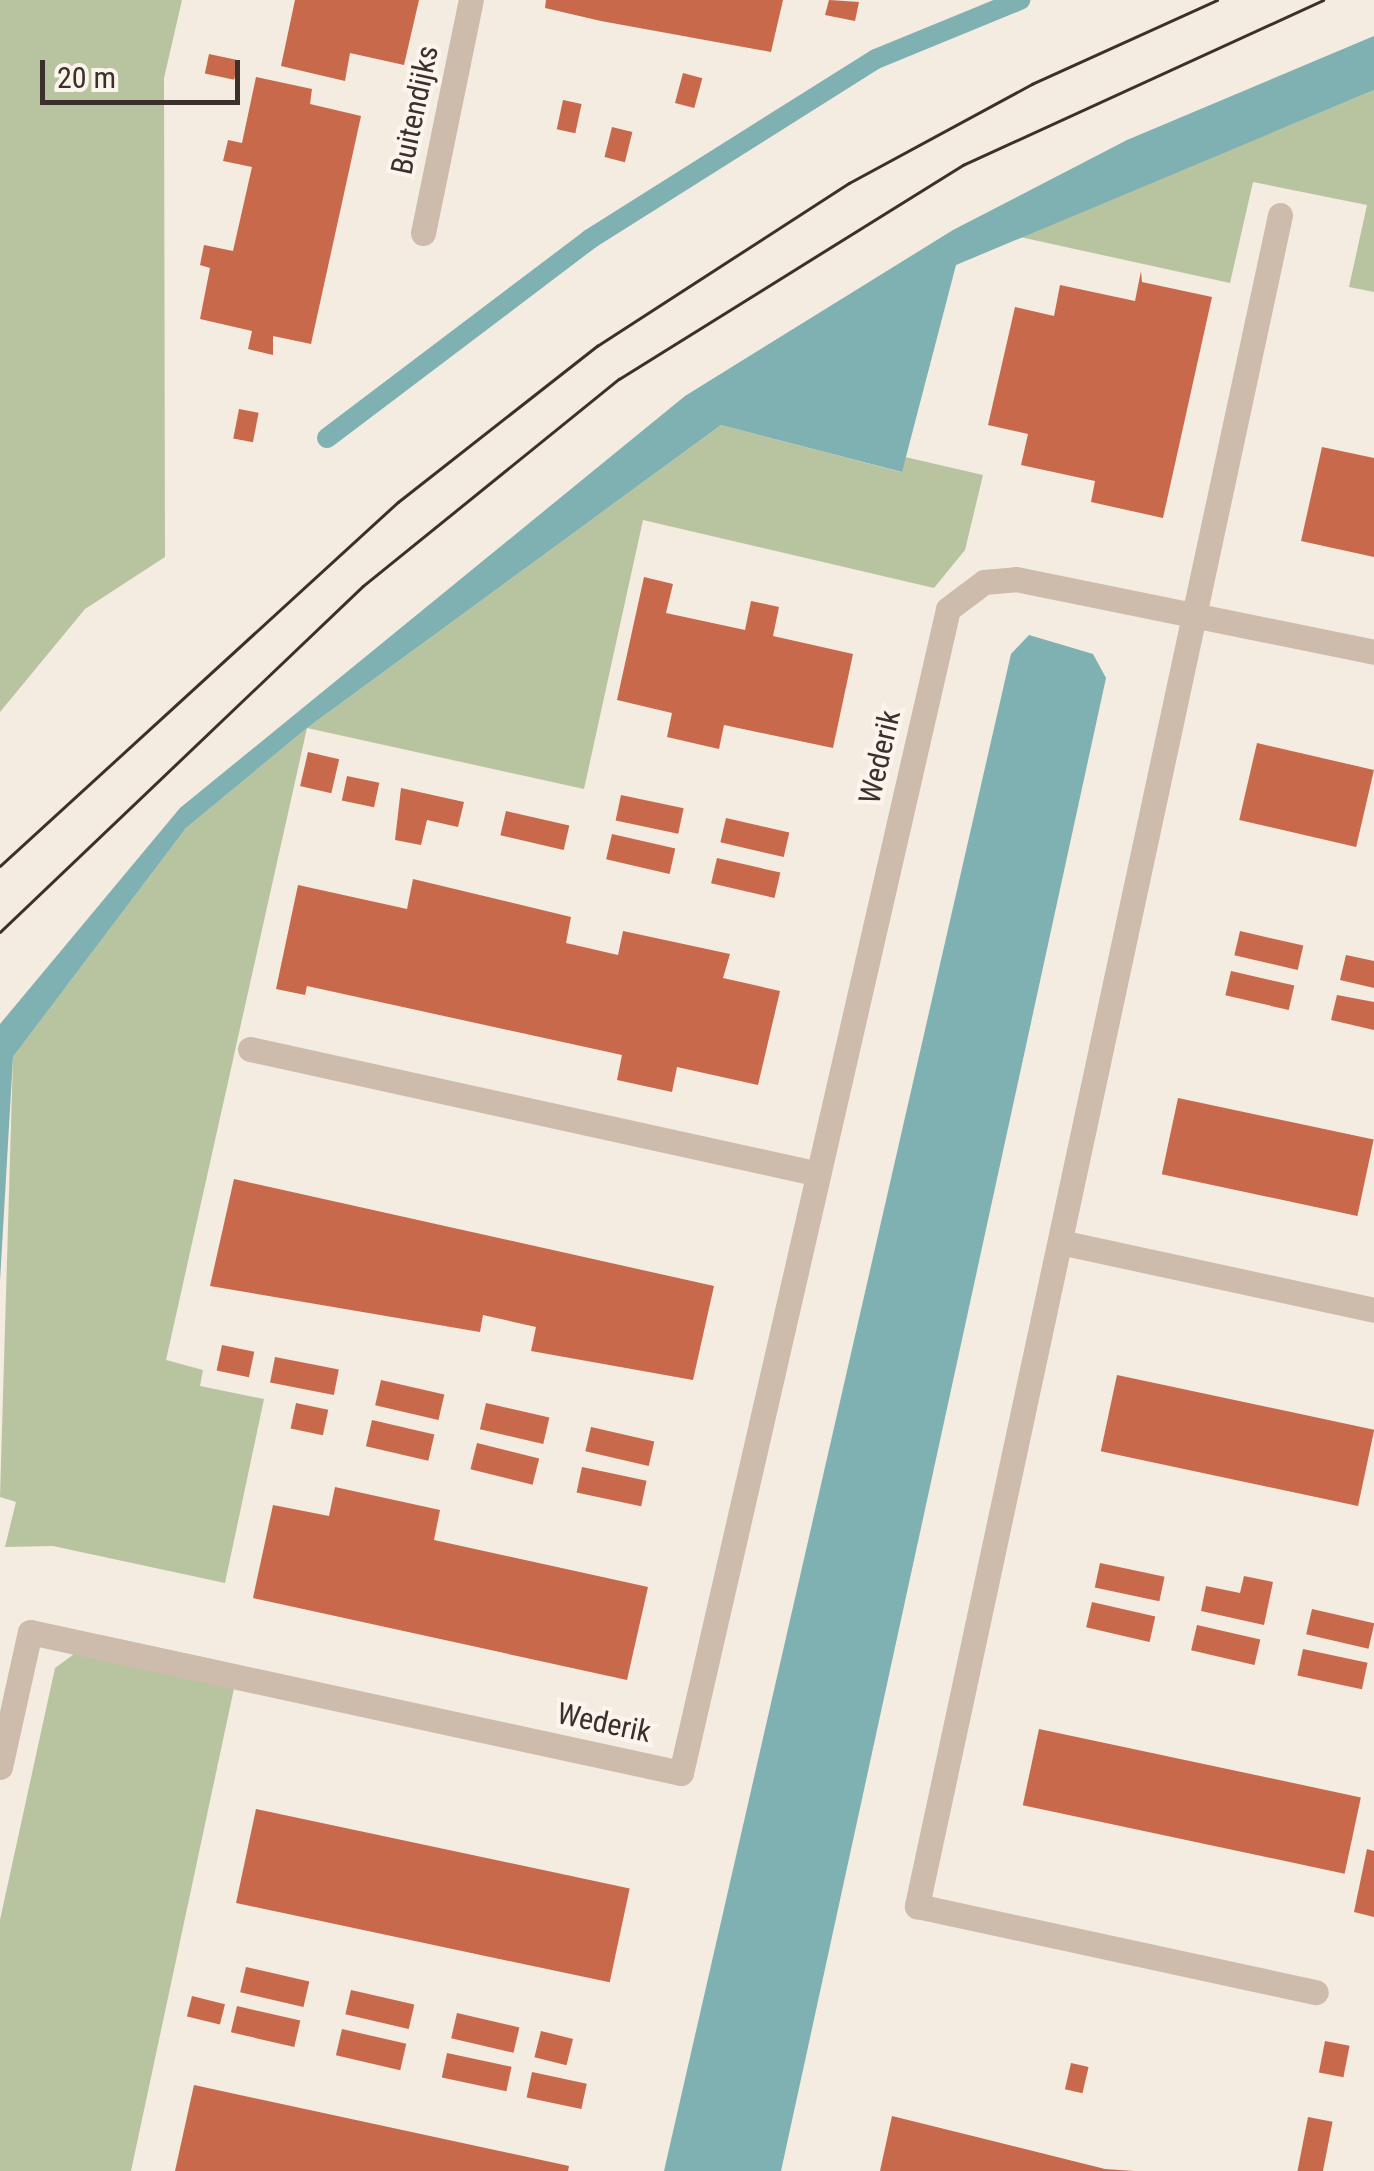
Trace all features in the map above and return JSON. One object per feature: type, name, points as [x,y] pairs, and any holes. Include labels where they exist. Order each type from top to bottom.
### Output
[{"type":"street","name":"Buitendijks","points":[[423,234],[471,0]]},
{"type":"street","points":[[1280,216],[917,1906],[1316,1992]]},
{"type":"street","name":"Wederik","points":[[0,1767],[30,1632],[680,1773],[815,1173],[948,609],[984,582],[1016,579],[1196,612],[1374,652]]},
{"type":"street","points":[[250,1049],[815,1173]]},
{"type":"street","points":[[1060,1242],[1374,1310]]},
{"type":"green space","points":[[0,0],[182,0],[164,78],[165,557],[85,609],[0,712]]},
{"type":"green space","points":[[1374,90],[1374,292],[1349,287],[1367,205],[1253,182],[1230,283],[1020,237]]},
{"type":"green space","points":[[721,425],[901,472],[905,457],[983,475],[965,550],[934,588],[643,520],[584,789],[307,728]]},
{"type":"green space","points":[[307,728],[166,1360],[203,1370],[200,1386],[264,1399],[225,1583],[53,1546],[5,1547],[16,1502],[0,1497],[13,1057],[186,828]]},
{"type":"green space","points":[[100,1635],[239,1665],[131,2171],[0,2171],[0,1920],[55,1668]]},
{"type":"water","points":[[1374,36],[1374,90],[956,265],[902,472],[721,425],[307,728],[186,828],[13,1057],[0,1281],[0,1024],[180,808],[685,396],[953,230],[1127,140]]},
{"type":"water","points":[[1029,635],[1093,654],[1106,678],[781,2171],[664,2171],[1011,654]]},
{"type":"building","points":[[295,0],[419,0],[404,65],[350,53],[345,81],[281,66]]},
{"type":"building","points":[[546,0],[783,0],[771,52],[601,21],[545,8]]},
{"type":"building","points":[[829,0],[859,2],[855,21],[825,15]]},
{"type":"building","points":[[209,54],[238,60],[234,80],[205,74]]},
{"type":"building","points":[[683,73],[702,78],[694,108],[675,103]]},
{"type":"building","points":[[256,77],[312,89],[310,104],[361,116],[311,344],[273,336],[273,355],[248,349],[252,331],[200,319],[210,268],[200,265],[204,245],[233,251],[252,167],[223,161],[228,140],[242,143]]},
{"type":"building","points":[[563,100],[582,104],[575,133],[557,129]]},
{"type":"building","points":[[612,127],[632,132],[625,162],[605,157]]},
{"type":"building","points":[[1141,271],[1142,282],[1212,297],[1163,518],[1091,502],[1095,481],[1021,465],[1028,434],[988,425],[1015,307],[1054,316],[1060,285],[1135,301]]},
{"type":"building","points":[[239,409],[259,413],[253,442],[233,438]]},
{"type":"building","points":[[1322,447],[1374,458],[1374,557],[1301,541]]},
{"type":"building","points":[[644,577],[673,584],[666,613],[745,630],[751,601],[779,607],[773,636],[853,654],[833,748],[724,725],[719,749],[667,737],[672,713],[617,700]]},
{"type":"building","points":[[1257,743],[1374,770],[1356,847],[1239,820]]},
{"type":"building","points":[[308,752],[339,759],[331,793],[300,786]]},
{"type":"building","points":[[347,776],[379,783],[374,807],[342,800]]},
{"type":"building","points":[[401,788],[464,802],[458,827],[427,820],[421,845],[395,840]]},
{"type":"building","points":[[621,795],[684,808],[678,834],[616,820]]},
{"type":"building","points":[[506,811],[569,826],[564,850],[500,835]]},
{"type":"building","points":[[726,818],[789,833],[784,857],[720,842]]},
{"type":"building","points":[[612,834],[675,849],[669,874],[606,859]]},
{"type":"building","points":[[717,858],[780,873],[774,898],[711,883]]},
{"type":"building","points":[[413,879],[571,917],[566,943],[618,955],[623,931],[730,954],[723,978],[780,991],[758,1085],[677,1067],[672,1092],[617,1080],[622,1055],[307,986],[305,995],[276,989],[298,885],[407,909]]},
{"type":"building","points":[[1240,931],[1303,946],[1298,970],[1234,955]]},
{"type":"building","points":[[1346,955],[1374,961],[1374,988],[1340,980]]},
{"type":"building","points":[[1231,971],[1294,986],[1289,1010],[1225,995]]},
{"type":"building","points":[[1337,995],[1374,1002],[1374,1030],[1331,1020]]},
{"type":"building","points":[[1178,1098],[1374,1140],[1357,1216],[1162,1174]]},
{"type":"building","points":[[234,1179],[714,1286],[693,1380],[531,1351],[536,1327],[483,1315],[480,1332],[210,1286]]},
{"type":"building","points":[[222,1345],[254,1352],[249,1377],[217,1370]]},
{"type":"building","points":[[275,1357],[339,1369],[334,1395],[270,1383]]},
{"type":"building","points":[[1117,1375],[1374,1430],[1358,1506],[1101,1451]]},
{"type":"building","points":[[381,1380],[444,1395],[438,1420],[375,1405]]},
{"type":"building","points":[[296,1403],[328,1410],[323,1435],[291,1428]]},
{"type":"building","points":[[486,1403],[549,1418],[543,1444],[480,1429]]},
{"type":"building","points":[[372,1420],[434,1434],[428,1461],[366,1446]]},
{"type":"building","points":[[591,1427],[654,1442],[649,1466],[585,1451]]},
{"type":"building","points":[[477,1443],[539,1458],[533,1485],[470,1469]]},
{"type":"building","points":[[582,1467],[647,1481],[641,1506],[577,1492]]},
{"type":"building","points":[[335,1487],[440,1510],[434,1540],[648,1587],[627,1680],[253,1598],[273,1505],[329,1516]]},
{"type":"building","points":[[1100,1563],[1165,1577],[1159,1601],[1095,1587]]},
{"type":"building","points":[[1244,1576],[1273,1582],[1264,1625],[1201,1611],[1206,1586],[1240,1593]]},
{"type":"building","points":[[1092,1602],[1155,1617],[1149,1642],[1086,1627]]},
{"type":"building","points":[[1312,1609],[1374,1623],[1369,1649],[1306,1634]]},
{"type":"building","points":[[1197,1625],[1260,1640],[1254,1665],[1191,1650]]},
{"type":"building","points":[[1303,1649],[1368,1663],[1362,1689],[1297,1675]]},
{"type":"building","points":[[1039,1729],[1361,1797],[1345,1874],[1023,1805]]},
{"type":"building","points":[[256,1809],[630,1888],[610,1982],[236,1903]]},
{"type":"building","points":[[1367,1849],[1374,1851],[1374,1917],[1354,1912]]},
{"type":"building","points":[[246,1967],[309,1982],[303,2007],[240,1992]]},
{"type":"building","points":[[351,1990],[414,2005],[409,2029],[345,2014]]},
{"type":"building","points":[[192,1996],[225,2004],[220,2025],[187,2016]]},
{"type":"building","points":[[237,2006],[300,2021],[294,2047],[231,2032]]},
{"type":"building","points":[[457,2013],[519,2027],[514,2053],[451,2038]]},
{"type":"building","points":[[342,2029],[406,2044],[400,2070],[336,2055]]},
{"type":"building","points":[[541,2031],[573,2039],[566,2065],[534,2057]]},
{"type":"building","points":[[1325,2041],[1350,2046],[1343,2077],[1319,2072]]},
{"type":"building","points":[[447,2053],[512,2067],[506,2091],[442,2077]]},
{"type":"building","points":[[1071,2063],[1089,2067],[1082,2093],[1065,2089]]},
{"type":"building","points":[[532,2072],[587,2084],[581,2109],[527,2097]]},
{"type":"building","points":[[194,2085],[569,2166],[568,2171],[175,2171]]},
{"type":"building","points":[[892,2116],[1105,2169],[1134,2171],[880,2171]]},
{"type":"building","points":[[1308,2117],[1333,2122],[1323,2171],[1298,2171]]},
{"type":"waterway","points":[[327,438],[590,239],[876,59],[1020,0]]},
{"type":"tram line","points":[[0,866],[398,502],[597,346],[849,183],[1032,84],[1217,0]]},
{"type":"tram line","points":[[0,932],[363,586],[619,379],[963,165],[1323,0]]}]
